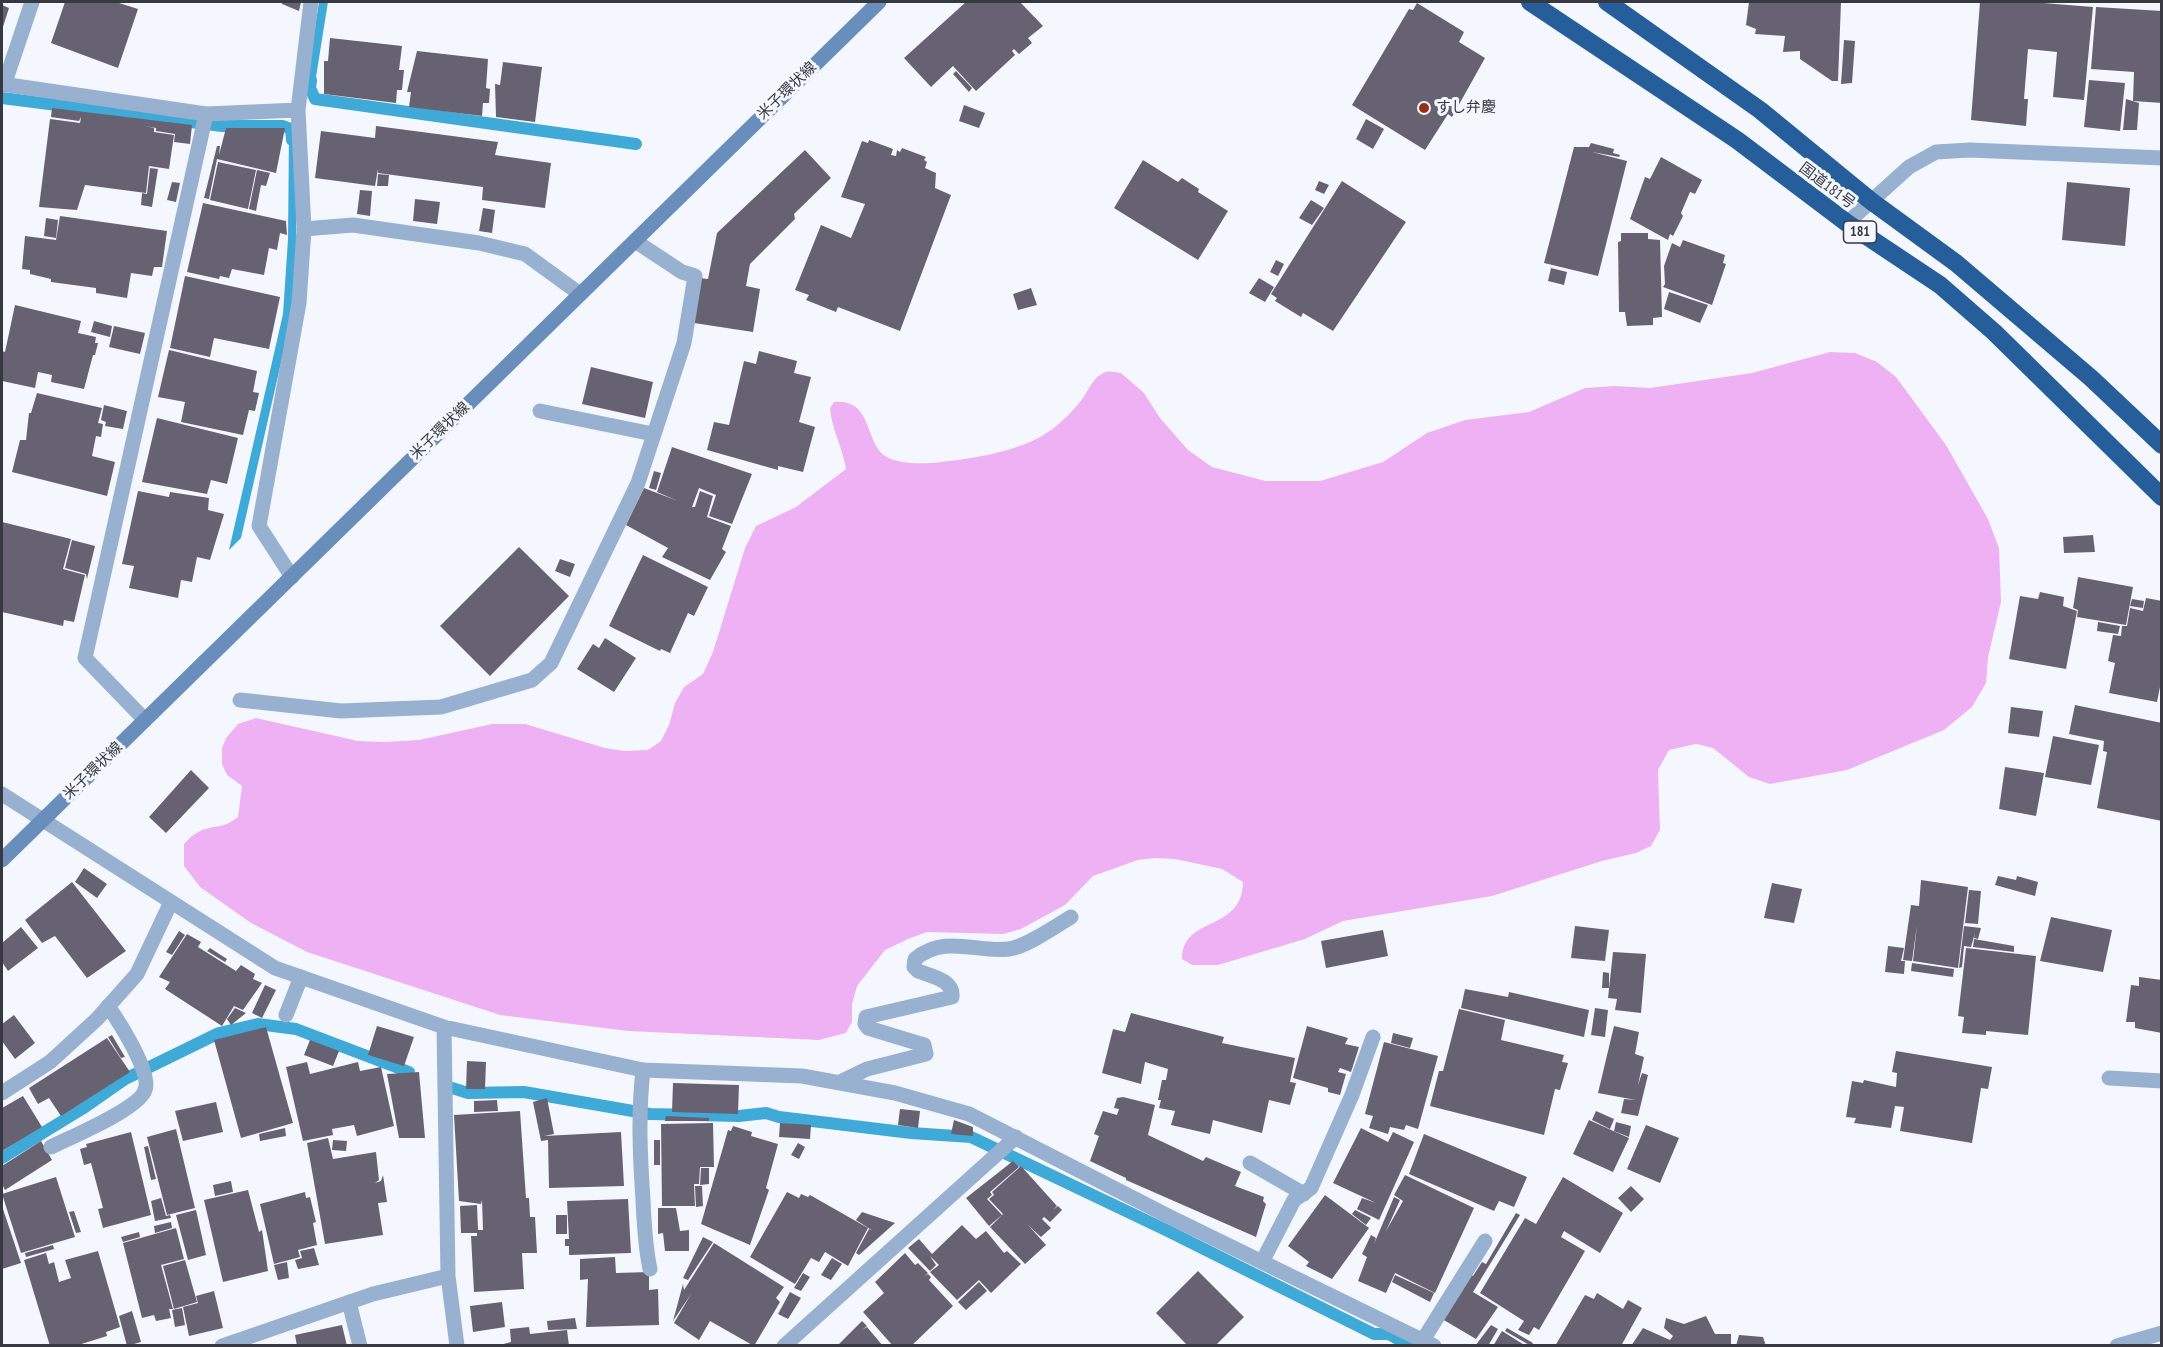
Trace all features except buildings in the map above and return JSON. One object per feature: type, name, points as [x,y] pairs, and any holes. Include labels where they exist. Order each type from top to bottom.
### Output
[{"type":"highway","name":"国道181号","points":[[1530,2],[1737,140],[1846,223],[1948,291],[1994,332],[2162,497]]},
{"type":"highway","name":"国道181号","points":[[1607,2],[1760,110],[1871,201],[1998,296],[2162,444]]},
{"type":"main road","name":"米子環状線","points":[[2,861],[879,2]]},
{"type":"street","points":[[32,2],[3,85],[206,114],[298,110]]},
{"type":"street","points":[[292,577],[259,526],[299,303],[304,229],[298,110],[311,2]]},
{"type":"street","points":[[145,720],[85,658],[206,114]]},
{"type":"street","points":[[1846,223],[1920,159],[1936,152],[1970,150],[2162,158]]},
{"type":"street","points":[[304,229],[353,225],[479,243],[525,254],[580,294]]},
{"type":"street","points":[[240,700],[341,711],[441,707],[532,680],[551,663],[638,483],[684,343],[695,276],[682,272],[635,241]]},
{"type":"street","points":[[540,411],[653,434]]},
{"type":"street","points":[[2,794],[275,968],[444,1027],[643,1070],[759,1073],[840,1082],[894,1093],[969,1114],[1262,1262],[1429,1343],[1485,1241]]},
{"type":"street","points":[[2,1093],[50,1062],[137,975],[171,902]]},
{"type":"street","points":[[840,1082],[867,1069],[926,1054],[924,1045],[915,1040],[868,1028],[865,1024],[866,1017],[952,997],[952,990],[948,983],[918,971],[914,967],[915,959],[921,954],[951,944],[1012,949],[1071,917]]},
{"type":"street","points":[[286,1015],[301,976]]},
{"type":"street","points":[[51,1148],[135,1103],[146,1089],[146,1080],[141,1065],[108,1006]]},
{"type":"street","points":[[444,1027],[448,1276],[457,1346]]},
{"type":"street","points":[[1262,1262],[1294,1200],[1311,1188],[1339,1126],[1372,1037]]},
{"type":"street","points":[[643,1070],[639,1103],[639,1146],[646,1252],[650,1269]]},
{"type":"street","points":[[2109,1078],[2162,1081]]},
{"type":"street","points":[[784,1346],[1016,1137]]},
{"type":"street","points":[[1250,1163],[1304,1194]]},
{"type":"street","points":[[222,1346],[349,1302],[448,1276]]},
{"type":"street","points":[[349,1302],[360,1346]]},
{"type":"street","points":[[2117,1346],[2162,1333]]},
{"type":"shaded area","points":[[1830,352],[1855,353],[1877,362],[1896,377],[1946,445],[1988,519],[1999,548],[2001,602],[1988,657],[1986,683],[1972,707],[1944,730],[1847,770],[1770,784],[1749,777],[1713,748],[1696,744],[1669,750],[1658,770],[1660,830],[1651,846],[1636,853],[1602,861],[1492,896],[1343,921],[1305,939],[1218,965],[1192,965],[1182,959],[1185,945],[1191,936],[1233,909],[1240,898],[1243,882],[1222,869],[1175,859],[1138,860],[1093,876],[1065,905],[1021,929],[1003,934],[927,932],[885,950],[857,986],[852,1004],[852,1022],[846,1033],[819,1040],[628,1031],[500,1015],[307,952],[251,923],[200,887],[184,866],[184,844],[192,836],[205,829],[224,825],[238,817],[242,786],[227,775],[222,764],[222,748],[226,738],[238,724],[256,718],[358,741],[419,740],[492,724],[525,724],[605,748],[624,751],[648,750],[661,741],[669,725],[675,703],[684,687],[703,674],[713,652],[745,548],[756,526],[796,507],[846,469],[831,415],[830,408],[834,402],[847,403],[856,407],[862,414],[875,443],[887,457],[915,463],[946,461],[998,453],[1042,436],[1072,411],[1096,378],[1110,371],[1121,373],[1144,393],[1160,418],[1188,450],[1212,467],[1266,481],[1320,481],[1383,462],[1427,433],[1465,420],[1529,412],[1585,388],[1615,386],[1650,388],[1752,373]]},
{"type":"water","points":[[319,2],[328,2],[312,102],[306,84]]},
{"type":"water","points":[[285,123],[296,130],[296,256],[291,319],[241,538],[229,550],[283,314],[288,239],[289,133]]},
{"type":"waterway","points":[[311,80],[310,88],[315,99],[636,144]]},
{"type":"waterway","points":[[2,98],[222,126],[283,126],[291,129],[292,140]]},
{"type":"waterway","points":[[2,1158],[82,1109],[125,1079],[219,1033],[258,1024],[296,1029],[409,1072]]},
{"type":"waterway","points":[[452,1088],[468,1093],[524,1092],[650,1114],[739,1116],[766,1113],[779,1117],[911,1133],[971,1137],[1166,1230],[1374,1334],[1389,1334],[1410,1346]]},
{"type":"place","name":"すし弁慶","points":[[1424,108]]}]
